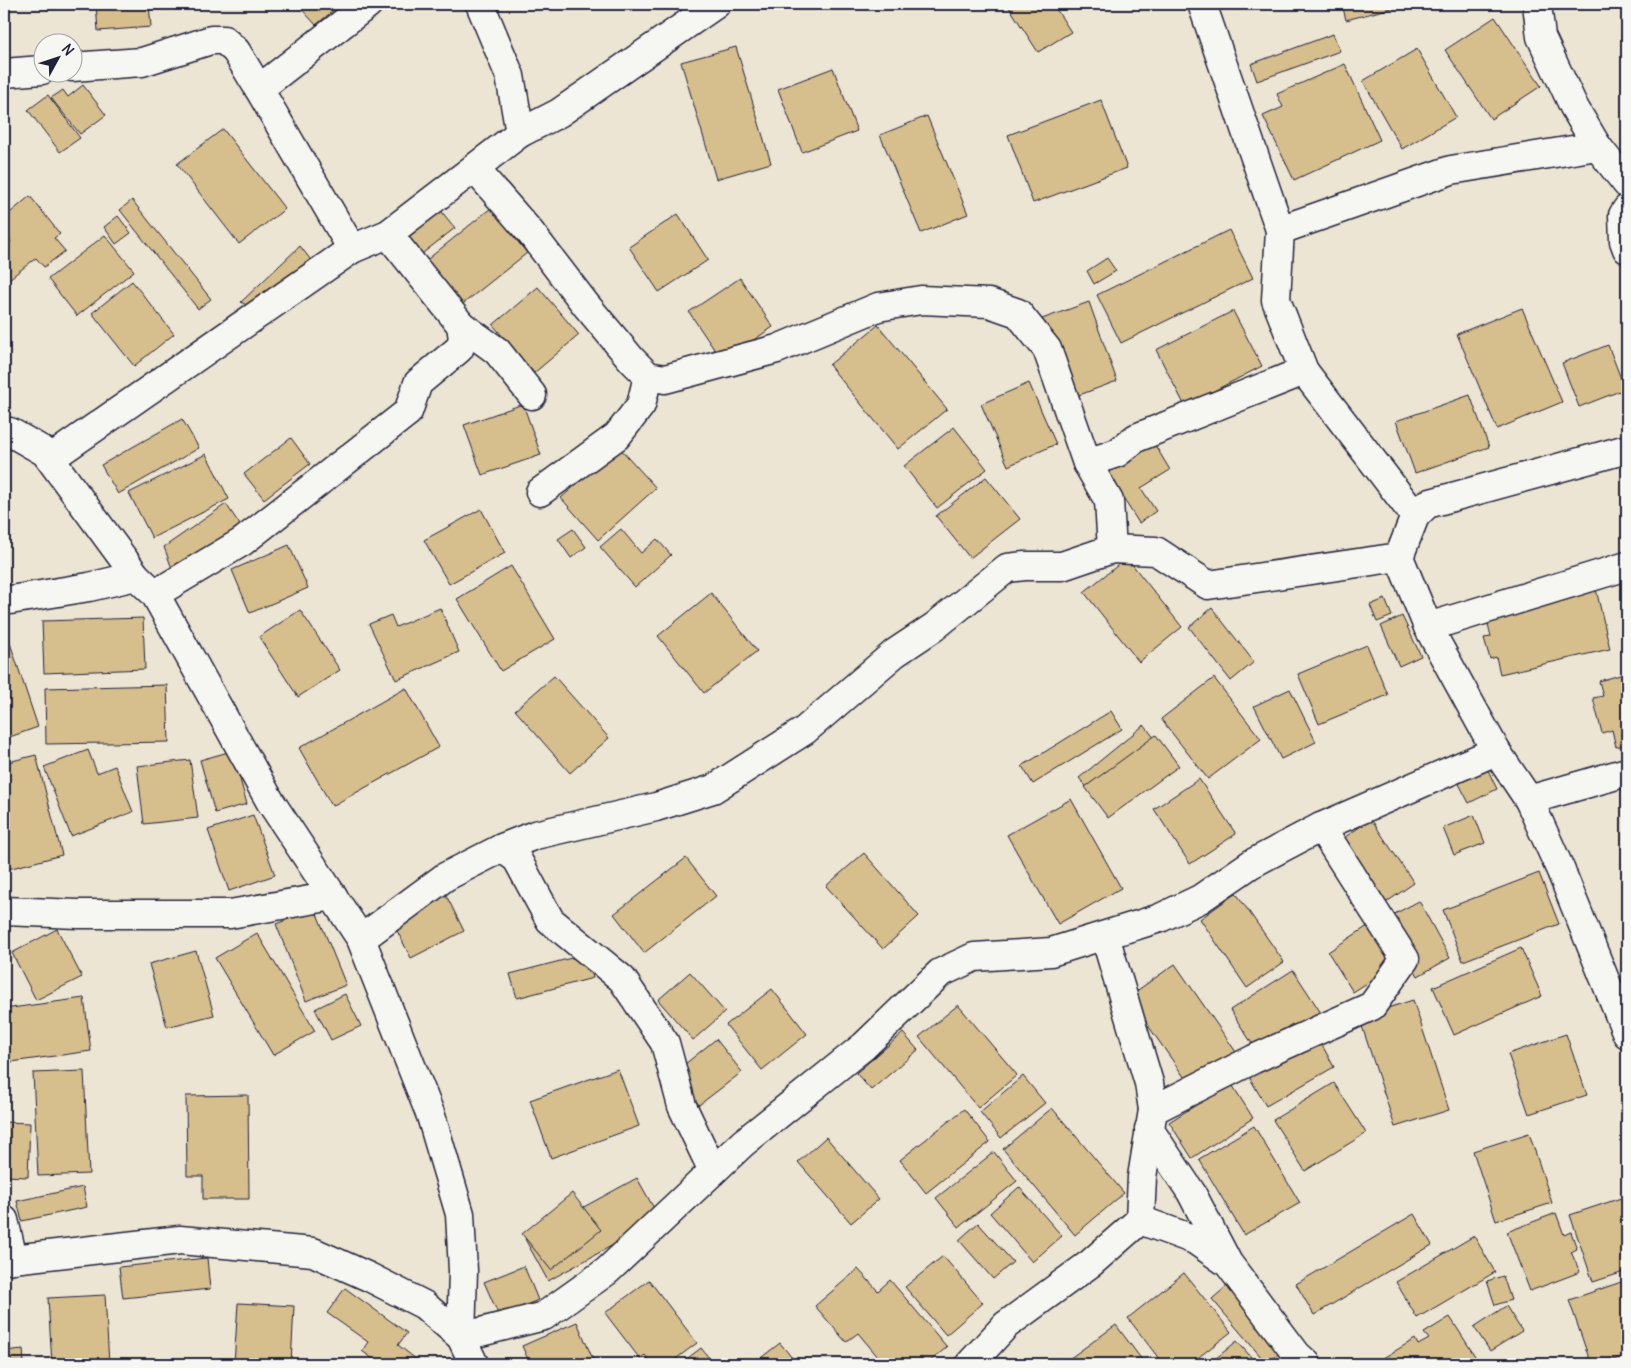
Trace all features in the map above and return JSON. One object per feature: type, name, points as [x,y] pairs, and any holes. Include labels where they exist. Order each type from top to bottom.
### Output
[{"type":"street","points":[[259,88],[368,4]]},
{"type":"street","points":[[480,4],[510,76],[520,133]]},
{"type":"street","points":[[51,458],[352,249],[388,234],[520,133],[559,113],[602,85],[716,4]]},
{"type":"street","points":[[1202,4],[1280,230],[1276,300],[1304,371],[1415,516]]},
{"type":"street","points":[[1537,4],[1541,37],[1574,107],[1597,146],[1627,184]]},
{"type":"street","points":[[82,66],[142,62],[211,40],[224,40],[236,51],[259,88],[352,249]]},
{"type":"street","points":[[4,73],[32,71]]},
{"type":"street","points":[[1280,230],[1451,170],[1597,146]]},
{"type":"street","points":[[475,169],[530,232],[586,305],[632,360],[648,376],[665,379],[777,349],[878,307],[920,300],[989,303],[1018,313],[1047,349],[1087,463],[1109,500],[1112,549]]},
{"type":"street","points":[[1627,209],[1623,215],[1624,241],[1627,249]]},
{"type":"street","points":[[388,234],[461,325],[497,351],[532,395]]},
{"type":"street","points":[[155,594],[242,542],[408,412],[418,383],[459,349],[462,339],[461,325]]},
{"type":"street","points":[[1087,463],[1117,453],[1136,438],[1304,371]]},
{"type":"street","points":[[540,492],[617,436],[641,405],[648,376]]},
{"type":"street","points":[[4,431],[10,432],[45,452],[51,458],[136,576],[155,594],[270,801],[361,939],[431,1116],[460,1214],[463,1271],[461,1337]]},
{"type":"street","points":[[1627,449],[1427,504],[1415,516],[1400,557],[1428,627],[1496,751],[1529,800],[1561,871],[1627,1034]]},
{"type":"street","points":[[361,939],[445,877],[502,848],[535,835],[656,807],[713,789],[804,731],[895,653],[934,627],[1007,568],[1062,566],[1112,549],[1156,551],[1208,585],[1400,557]]},
{"type":"street","points":[[1428,627],[1627,566]]},
{"type":"street","points":[[4,601],[89,587],[136,576]]},
{"type":"street","points":[[461,1337],[544,1316],[607,1271],[743,1143],[864,1046],[940,973],[974,957],[1051,952],[1160,918],[1200,899],[1251,864],[1321,826],[1496,751]]},
{"type":"street","points":[[1529,800],[1627,772]]},
{"type":"street","points":[[1151,1119],[1254,1059],[1372,1006],[1405,959],[1321,826]]},
{"type":"street","points":[[502,848],[517,858],[550,920],[622,979],[665,1043],[682,1106],[713,1171]]},
{"type":"street","points":[[4,911],[78,914],[230,914],[333,896]]},
{"type":"street","points":[[970,1364],[1006,1325],[1091,1263],[1140,1220],[1142,1177],[1151,1119],[1149,1082],[1105,936]]},
{"type":"street","points":[[1151,1119],[1228,1263],[1297,1355],[1306,1364]]},
{"type":"street","points":[[4,1220],[9,1259],[180,1240],[314,1252],[369,1276],[424,1305],[461,1337],[474,1364]]},
{"type":"street","points":[[1140,1220],[1195,1240],[1228,1263]]},
{"type":"building","points":[[96,4],[149,4],[151,27],[98,31]]},
{"type":"building","points":[[297,4],[341,4],[316,25]]},
{"type":"building","points":[[1007,4],[1053,4],[1071,32],[1038,52]]},
{"type":"building","points":[[1342,4],[1407,4],[1346,20]]},
{"type":"building","points":[[1495,17],[1541,86],[1491,119],[1445,50]]},
{"type":"building","points":[[1333,34],[1340,51],[1257,81],[1251,64]]},
{"type":"building","points":[[736,47],[771,163],[716,179],[681,62]]},
{"type":"building","points":[[1417,49],[1456,117],[1402,149],[1363,81]]},
{"type":"building","points":[[1345,64],[1380,140],[1294,180],[1263,116],[1283,107],[1277,94]]},
{"type":"building","points":[[833,68],[857,131],[802,152],[778,89]]},
{"type":"building","points":[[83,85],[106,115],[80,134],[51,98],[63,90],[68,97]]},
{"type":"building","points":[[48,95],[80,138],[60,152],[28,110]]},
{"type":"building","points":[[1101,100],[1127,168],[1033,203],[1008,135]]},
{"type":"building","points":[[927,116],[968,214],[921,233],[880,135]]},
{"type":"building","points":[[223,129],[285,209],[239,244],[177,164]]},
{"type":"building","points":[[30,196],[60,234],[54,238],[65,251],[44,267],[36,258],[4,283],[4,248],[11,242],[4,232],[4,218]]},
{"type":"building","points":[[132,200],[211,299],[198,309],[120,210]]},
{"type":"building","points":[[437,206],[455,228],[414,260],[397,237]]},
{"type":"building","points":[[491,208],[527,253],[459,307],[423,263]]},
{"type":"building","points":[[678,214],[708,260],[659,292],[629,247]]},
{"type":"building","points":[[118,216],[131,233],[116,244],[104,227]]},
{"type":"building","points":[[1229,230],[1253,278],[1121,343],[1097,295]]},
{"type":"building","points":[[105,235],[134,271],[77,316],[48,279]]},
{"type":"building","points":[[300,246],[314,264],[255,310],[241,302]]},
{"type":"building","points":[[1107,258],[1116,271],[1094,284],[1087,271]]},
{"type":"building","points":[[740,278],[773,327],[722,361],[689,312]]},
{"type":"building","points":[[132,281],[174,334],[134,366],[92,313]]},
{"type":"building","points":[[538,287],[579,335],[534,373],[493,325]]},
{"type":"building","points":[[1089,302],[1117,381],[1071,398],[1042,319]]},
{"type":"building","points":[[1522,308],[1562,402],[1497,429],[1457,334]]},
{"type":"building","points":[[1233,311],[1262,366],[1185,406],[1156,350]]},
{"type":"building","points":[[878,325],[947,409],[898,449],[829,365]]},
{"type":"building","points":[[1608,345],[1625,389],[1579,407],[1562,363]]},
{"type":"building","points":[[1029,383],[1056,444],[1008,466],[981,404]]},
{"type":"building","points":[[1470,395],[1489,447],[1415,473],[1396,421]]},
{"type":"building","points":[[523,404],[541,455],[482,475],[464,425]]},
{"type":"building","points":[[182,419],[199,448],[118,494],[101,465]]},
{"type":"building","points":[[954,427],[987,469],[937,508],[904,466]]},
{"type":"building","points":[[291,438],[310,464],[264,499],[244,474]]},
{"type":"building","points":[[1152,440],[1170,470],[1141,488],[1156,511],[1139,523],[1105,470]]},
{"type":"building","points":[[619,447],[656,488],[598,540],[561,498]]},
{"type":"building","points":[[206,454],[229,499],[152,538],[129,493]]},
{"type":"building","points":[[986,477],[1020,519],[970,558],[936,516]]},
{"type":"building","points":[[226,504],[244,531],[173,571],[164,547]]},
{"type":"building","points":[[481,509],[505,553],[449,584],[424,540]]},
{"type":"building","points":[[573,529],[586,547],[571,558],[558,539]]},
{"type":"building","points":[[621,529],[641,553],[657,539],[671,555],[635,587],[600,547]]},
{"type":"building","points":[[289,545],[308,588],[250,613],[232,570]]},
{"type":"building","points":[[1127,558],[1182,627],[1139,662],[1084,592]]},
{"type":"building","points":[[511,566],[555,639],[501,671],[457,599]]},
{"type":"building","points":[[1596,589],[1610,649],[1500,674],[1496,657],[1490,659],[1484,638],[1491,637],[1486,615]]},
{"type":"building","points":[[711,593],[757,651],[704,693],[658,636]]},
{"type":"building","points":[[1385,599],[1392,616],[1377,622],[1370,605]]},
{"type":"building","points":[[440,608],[459,652],[396,680],[369,624],[391,615],[396,627]]},
{"type":"building","points":[[1212,608],[1254,662],[1231,681],[1189,627]]},
{"type":"building","points":[[300,610],[340,670],[298,697],[259,637]]},
{"type":"building","points":[[1402,616],[1421,656],[1399,666],[1381,626]]},
{"type":"building","points":[[143,618],[145,669],[44,673],[42,621]]},
{"type":"building","points":[[4,629],[38,727],[4,739]]},
{"type":"building","points":[[1367,645],[1388,695],[1319,724],[1298,674]]},
{"type":"building","points":[[1627,673],[1627,744],[1616,747],[1612,730],[1602,733],[1593,698],[1603,696],[1599,681]]},
{"type":"building","points":[[554,676],[609,738],[570,773],[515,710]]},
{"type":"building","points":[[1214,678],[1261,739],[1208,779],[1161,719]]},
{"type":"building","points":[[167,685],[169,742],[46,744],[45,688]]},
{"type":"building","points":[[406,688],[439,747],[332,806],[299,748]]},
{"type":"building","points":[[1290,689],[1316,742],[1281,759],[1254,706]]},
{"type":"building","points":[[1111,711],[1122,729],[1033,784],[1022,766]]},
{"type":"building","points":[[1144,725],[1167,754],[1103,806],[1079,778]]},
{"type":"building","points":[[1156,735],[1179,766],[1108,818],[1085,787]]},
{"type":"building","points":[[88,750],[97,773],[115,766],[133,812],[71,836],[44,767]]},
{"type":"building","points":[[232,751],[247,804],[215,813],[200,760]]},
{"type":"building","points":[[36,755],[62,855],[8,869],[4,853],[4,763]]},
{"type":"building","points":[[190,760],[198,818],[144,824],[137,766]]},
{"type":"building","points":[[1487,768],[1497,789],[1469,803],[1458,782]]},
{"type":"building","points":[[1199,779],[1236,834],[1190,864],[1154,809]]},
{"type":"building","points":[[1071,799],[1121,888],[1058,924],[1007,835]]},
{"type":"building","points":[[253,815],[275,875],[229,891],[208,830]]},
{"type":"building","points":[[1474,815],[1485,843],[1454,855],[1443,828]]},
{"type":"building","points":[[1371,819],[1414,883],[1381,906],[1338,842]]},
{"type":"building","points":[[864,853],[919,916],[883,949],[826,886]]},
{"type":"building","points":[[686,858],[716,896],[644,953],[614,914]]},
{"type":"building","points":[[1539,873],[1559,924],[1463,961],[1443,910]]},
{"type":"building","points":[[445,893],[464,931],[411,958],[391,919]]},
{"type":"building","points":[[1236,893],[1284,962],[1247,988],[1200,919]]},
{"type":"building","points":[[1419,901],[1450,958],[1418,976],[1387,918]]},
{"type":"building","points":[[315,909],[346,985],[306,1001],[276,924]]},
{"type":"building","points":[[1374,922],[1400,962],[1353,992],[1328,952]]},
{"type":"building","points":[[57,929],[82,977],[36,1000],[12,953]]},
{"type":"building","points":[[257,933],[315,1031],[273,1055],[215,958]]},
{"type":"building","points":[[1521,948],[1542,996],[1454,1035],[1433,987]]},
{"type":"building","points":[[196,951],[214,1015],[167,1027],[149,964]]},
{"type":"building","points":[[587,954],[593,978],[517,998],[510,974]]},
{"type":"building","points":[[1175,964],[1236,1052],[1189,1084],[1128,997]]},
{"type":"building","points":[[1293,970],[1323,1016],[1297,1032],[1292,1024],[1255,1048],[1230,1010]]},
{"type":"building","points":[[690,972],[725,1012],[693,1040],[658,1000]]},
{"type":"building","points":[[772,989],[807,1034],[762,1070],[726,1025]]},
{"type":"building","points":[[345,994],[361,1026],[331,1040],[315,1009]]},
{"type":"building","points":[[84,998],[91,1051],[4,1063],[4,1009]]},
{"type":"building","points":[[1413,1000],[1449,1110],[1395,1127],[1359,1017]]},
{"type":"building","points":[[958,1005],[1017,1075],[978,1108],[919,1037]]},
{"type":"building","points":[[903,1033],[918,1050],[871,1090],[856,1073]]},
{"type":"building","points":[[1566,1034],[1587,1095],[1529,1114],[1508,1054]]},
{"type":"building","points":[[1317,1036],[1334,1067],[1266,1106],[1248,1075]]},
{"type":"building","points":[[716,1039],[742,1072],[699,1105],[674,1073]]},
{"type":"building","points":[[618,1069],[639,1126],[551,1158],[530,1100]]},
{"type":"building","points":[[84,1071],[89,1174],[38,1176],[33,1073]]},
{"type":"building","points":[[1023,1076],[1045,1103],[1001,1138],[980,1112]]},
{"type":"building","points":[[1231,1083],[1253,1118],[1192,1158],[1169,1122]]},
{"type":"building","points":[[1334,1083],[1366,1133],[1305,1171],[1273,1120]]},
{"type":"building","points":[[248,1095],[249,1199],[203,1199],[203,1176],[187,1176],[186,1096]]},
{"type":"building","points":[[1052,1108],[1124,1193],[1075,1235],[1003,1149]]},
{"type":"building","points":[[964,1109],[990,1142],[926,1193],[900,1160]]},
{"type":"building","points":[[5,1122],[30,1123],[28,1177],[4,1176]]},
{"type":"building","points":[[1254,1126],[1300,1203],[1244,1235],[1199,1159]]},
{"type":"building","points":[[1529,1133],[1552,1203],[1496,1221],[1473,1151]]},
{"type":"building","points":[[826,1137],[879,1199],[851,1223],[798,1162]]},
{"type":"building","points":[[994,1152],[1017,1181],[959,1227],[936,1198]]},
{"type":"building","points":[[637,1178],[660,1219],[548,1281],[525,1239]]},
{"type":"building","points":[[83,1187],[87,1207],[22,1221],[17,1201]]},
{"type":"building","points":[[1019,1187],[1062,1236],[1032,1262],[990,1213]]},
{"type":"building","points":[[572,1193],[601,1230],[551,1270],[522,1234]]},
{"type":"building","points":[[1627,1196],[1627,1271],[1593,1282],[1570,1215]]},
{"type":"building","points":[[1556,1213],[1564,1235],[1571,1232],[1577,1249],[1571,1252],[1580,1272],[1530,1291],[1507,1232]]},
{"type":"building","points":[[1414,1214],[1432,1245],[1314,1315],[1296,1284]]},
{"type":"building","points":[[978,1223],[1013,1262],[993,1279],[959,1240]]},
{"type":"building","points":[[1474,1236],[1495,1272],[1417,1318],[1396,1282]]},
{"type":"building","points":[[943,1256],[983,1303],[946,1335],[905,1287]]},
{"type":"building","points":[[207,1258],[210,1289],[123,1298],[119,1267]]},
{"type":"building","points":[[524,1266],[538,1300],[499,1316],[484,1282]]},
{"type":"building","points":[[858,1269],[878,1291],[890,1280],[947,1347],[927,1364],[884,1364],[858,1333],[846,1342],[815,1306]]},
{"type":"building","points":[[1184,1273],[1231,1332],[1190,1364],[1163,1364],[1128,1318]]},
{"type":"building","points":[[1503,1276],[1511,1300],[1495,1305],[1487,1281]]},
{"type":"building","points":[[649,1280],[697,1343],[669,1364],[652,1364],[645,1355],[640,1359],[605,1313]]},
{"type":"building","points":[[1627,1280],[1627,1355],[1602,1364],[1591,1364],[1569,1300]]},
{"type":"building","points":[[1227,1286],[1282,1351],[1267,1364],[1212,1299]]},
{"type":"building","points":[[345,1288],[407,1333],[398,1345],[420,1364],[380,1364],[362,1351],[368,1342],[327,1313]]},
{"type":"building","points":[[105,1295],[109,1364],[52,1364],[48,1298]]},
{"type":"building","points":[[238,1303],[294,1306],[291,1364],[234,1364]]},
{"type":"building","points":[[1506,1306],[1522,1331],[1490,1351],[1474,1327]]},
{"type":"building","points":[[1450,1317],[1480,1364],[1373,1364],[1415,1339],[1418,1345],[1429,1339],[1424,1333]]},
{"type":"building","points":[[577,1322],[595,1364],[565,1364],[564,1362],[560,1364],[530,1364],[522,1346]]},
{"type":"building","points":[[1116,1325],[1145,1364],[1062,1364]]},
{"type":"building","points":[[1237,1341],[1257,1364],[1209,1364]]},
{"type":"building","points":[[780,1343],[797,1364],[753,1364]]},
{"type":"building","points":[[701,1348],[714,1364],[680,1364]]},
{"type":"building","points":[[23,1349],[24,1364],[4,1364],[4,1351]]}]
